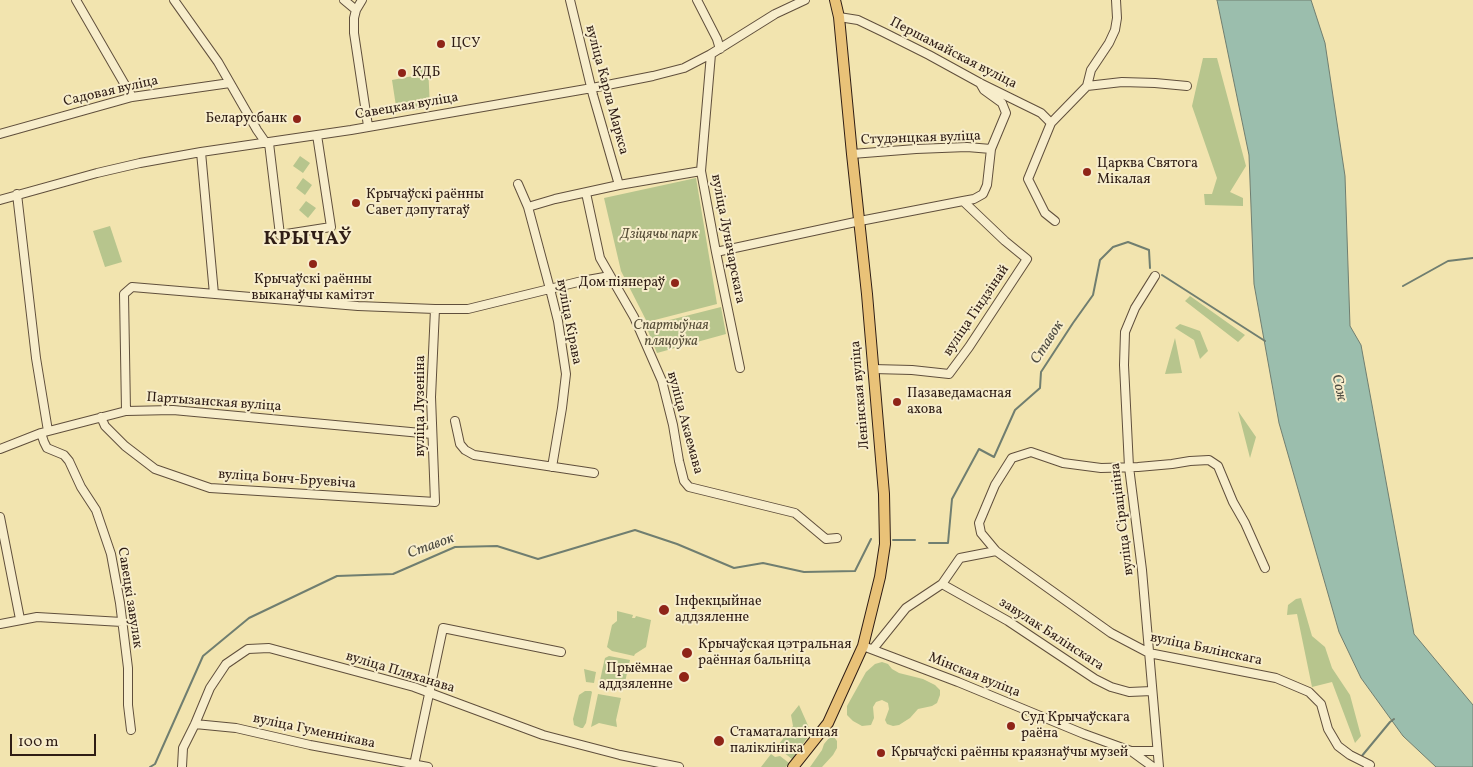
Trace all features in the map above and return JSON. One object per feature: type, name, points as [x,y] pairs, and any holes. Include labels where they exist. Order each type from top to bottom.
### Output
[{"type":"main road","name":"Ленінская вуліца","points":[[793,767],[828,723],[868,647],[885,544],[884,494],[867,294],[839,17],[835,0]]},
{"type":"street","points":[[76,0],[132,97]]},
{"type":"street","points":[[174,0],[218,62],[257,130],[268,143],[280,235],[331,227],[317,135]]},
{"type":"street","points":[[344,0],[356,10]]},
{"type":"street","points":[[362,0],[354,18],[354,33],[368,126]]},
{"type":"street","name":"вуліца Карла Маркса","points":[[570,0],[618,185]]},
{"type":"street","points":[[697,0],[717,39],[720,49]]},
{"type":"street","name":"Савецкая вуліца","points":[[0,200],[114,168],[201,152],[317,135],[653,76],[684,68],[720,49],[776,14],[804,0]]},
{"type":"street","points":[[1055,221],[1045,213],[1028,179],[1051,124],[1087,86],[1091,70],[1109,43],[1116,18],[1116,0]]},
{"type":"street","name":"Першамайская вуліца","points":[[839,17],[858,20],[929,55],[1040,113],[1051,124]]},
{"type":"street","name":"вуліца Луначарскага","points":[[711,54],[701,171],[740,368]]},
{"type":"street","points":[[1087,86],[1122,82],[1187,86]]},
{"type":"street","name":"Садовая вуліца","points":[[0,134],[132,97],[230,83]]},
{"type":"street","points":[[716,252],[860,220],[974,199],[983,194],[987,184],[991,149],[1006,113],[1002,102],[984,90],[980,83]]},
{"type":"street","name":"Студэнцкая вуліца","points":[[852,154],[916,148],[968,147],[991,149]]},
{"type":"street","points":[[201,152],[214,294]]},
{"type":"street","points":[[528,207],[618,185],[701,171]]},
{"type":"street","name":"вуліца Кірава","points":[[518,184],[528,207],[558,320],[566,374],[558,438],[552,467]]},
{"type":"street","name":"вуліца Акаемава","points":[[586,193],[600,258],[634,317],[662,381],[673,424],[684,481],[690,487],[795,513],[826,539],[837,538]]},
{"type":"street","name":"Савецкі завулак","points":[[17,194],[45,432],[44,442],[47,448],[64,454],[69,462],[81,487],[96,510],[111,554],[128,668],[128,705],[131,730]]},
{"type":"street","name":"вуліца Гіндзінай","points":[[873,369],[912,370],[949,374],[1027,259],[963,201]]},
{"type":"street","points":[[126,411],[124,294],[132,287],[358,306],[468,309],[610,276]]},
{"type":"street","name":"вуліца Сірацініна","points":[[1155,276],[1135,308],[1125,332],[1124,365],[1129,467],[1142,570],[1159,767]]},
{"type":"street","name":"вуліца Лузеніна","points":[[435,309],[431,397],[435,502]]},
{"type":"street","name":"Партызанская вуліца","points":[[0,449],[45,432],[126,411],[181,410],[432,434]]},
{"type":"street","name":"вуліца Бонч-Бруевіча","points":[[101,418],[105,426],[125,446],[155,469],[210,488],[435,502]]},
{"type":"street","points":[[455,421],[460,444],[465,450],[474,455],[594,473]]},
{"type":"street","name":"вуліца Бялінскага","points":[[1129,467],[1101,468],[1080,466],[1063,463],[1031,452],[1012,458],[995,485],[979,523],[981,533],[996,551],[1111,633],[1149,652],[1276,678],[1309,692],[1321,704],[1328,729],[1338,746],[1350,756],[1369,766]]},
{"type":"street","points":[[1129,467],[1209,460],[1218,466],[1265,568]]},
{"type":"street","points":[[0,517],[20,620]]},
{"type":"street","points":[[868,647],[906,608],[942,584],[960,558],[996,551]]},
{"type":"street","name":"завулак Бялінскага","points":[[942,584],[1008,621],[1095,679],[1111,687],[1129,692],[1152,691]]},
{"type":"street","points":[[0,624],[37,617],[122,622]]},
{"type":"street","points":[[414,765],[443,628],[562,652]]},
{"type":"street","name":"Мінская вуліца","points":[[868,647],[1130,751],[1153,767]]},
{"type":"street","name":"вуліца Пляханава","points":[[182,767],[183,748],[210,688],[226,664],[248,649],[269,648],[428,692],[543,735],[620,755],[679,767]]},
{"type":"street","name":"вуліца Гуменнікава","points":[[195,724],[236,728],[310,745],[428,767]]},
{"type":"street","name":"Мінская вуліца","points":[[1130,751],[1157,751]]},
{"type":"green space","points":[[1203,58],[1217,58],[1246,166],[1230,192],[1243,198],[1243,206],[1205,205],[1204,194],[1212,194],[1217,178],[1192,106]]},
{"type":"green space","points":[[428,65],[430,108],[397,113],[392,80],[413,76],[414,68]]},
{"type":"green space","points":[[300,156],[310,163],[303,173],[293,166]]},
{"type":"green space","points":[[303,178],[312,185],[305,195],[296,188]]},
{"type":"green space","name":"Дзіцячы парк","points":[[696,178],[717,304],[647,322],[621,271],[604,198]]},
{"type":"green space","points":[[306,201],[316,208],[308,218],[299,210]]},
{"type":"green space","points":[[110,226],[122,262],[105,267],[93,231]]},
{"type":"green space","points":[[1190,296],[1245,335],[1238,342],[1185,301]]},
{"type":"green space","name":"Спартыўная пляцоўка","points":[[721,307],[726,334],[657,353],[646,326]]},
{"type":"green space","points":[[1180,324],[1200,331],[1208,351],[1200,359],[1194,340],[1175,328]]},
{"type":"green space","points":[[1175,338],[1182,373],[1165,374]]},
{"type":"green space","points":[[1238,411],[1256,437],[1250,458]]},
{"type":"green space","points":[[1301,598],[1312,636],[1325,647],[1332,668],[1350,695],[1361,736],[1355,743],[1332,682],[1312,687],[1297,614],[1287,615],[1288,605]]},
{"type":"green space","points":[[617,611],[633,615],[632,618],[636,616],[651,620],[646,647],[634,656],[612,651],[607,647],[612,625],[617,621]]},
{"type":"green space","points":[[609,656],[630,660],[623,691],[599,685],[605,658]]},
{"type":"green space","points":[[882,662],[888,664],[899,673],[923,679],[935,685],[940,690],[937,703],[918,709],[910,718],[899,725],[893,726],[887,724],[885,720],[889,709],[888,703],[882,700],[876,702],[873,707],[874,718],[871,725],[862,726],[853,721],[847,715],[847,706],[866,672],[875,664]]},
{"type":"green space","points":[[584,669],[596,672],[594,683],[586,682]]},
{"type":"green space","points":[[585,691],[592,692],[586,723],[581,728],[574,725],[573,719],[579,695]]},
{"type":"green space","points":[[598,694],[621,698],[616,720],[617,727],[599,723],[591,727]]},
{"type":"green space","points":[[799,705],[810,734],[792,759],[783,752],[779,744],[793,726],[791,715]]},
{"type":"green space","points":[[834,737],[837,741],[837,748],[833,755],[822,767],[810,767],[824,744],[829,738]]},
{"type":"green space","points":[[771,754],[775,757],[780,756],[789,763],[786,767],[761,767]]},
{"type":"water","name":"Сож","points":[[1217,0],[1311,0],[1325,43],[1345,176],[1350,326],[1361,345],[1414,634],[1473,705],[1473,767],[1436,767],[1403,736],[1361,678],[1339,632],[1279,423],[1254,284],[1249,155]]},
{"type":"waterway","name":"Ставок","points":[[929,543],[948,543],[952,499],[979,449],[994,457],[1015,410],[1040,388],[1041,372],[1093,295],[1100,260],[1113,247],[1128,242],[1149,250],[1150,268]]},
{"type":"waterway","points":[[1403,286],[1448,261],[1473,258]]},
{"type":"waterway","name":"Ставок","points":[[1162,275],[1265,341]]},
{"type":"waterway","name":"Ставок","points":[[150,767],[155,764],[203,656],[249,618],[337,576],[393,574],[455,547],[497,546],[538,559],[635,530],[677,544],[734,568],[763,563],[804,572],[855,571],[871,539]]},
{"type":"waterway","name":"Ставок","points":[[893,540],[915,540]]},
{"type":"waterway","points":[[1361,757],[1394,719]]},
{"type":"place","name":"ЦСУ","points":[[441,44]]},
{"type":"place","name":"КДБ","points":[[402,73]]},
{"type":"place","name":"Беларусбанк","points":[[297,119]]},
{"type":"place","name":"Царква Святога Мікалая","points":[[1087,172]]},
{"type":"place","name":"Крычаўскі раённы Савет дэпутатаў","points":[[356,203]]},
{"type":"place","name":"Крычаўскі раённы выканаўчы камітэт","points":[[313,264]]},
{"type":"place","name":"Дом піянераў","points":[[675,283]]},
{"type":"place","name":"Пазаведамасная ахова","points":[[897,402]]},
{"type":"place","name":"Інфекцыйнае аддзяленне","points":[[664,610]]},
{"type":"place","name":"Крычаўская цэтральная раённая бальніца","points":[[687,653]]},
{"type":"place","name":"Прыёмнае аддзяленне","points":[[684,677]]},
{"type":"place","name":"Суд Крычаўскага раёна","points":[[1011,726]]},
{"type":"place","name":"Стаматалагічная паліклініка","points":[[719,741]]},
{"type":"place","name":"Крычаўскі раённы краязнаўчы музей","points":[[881,753]]},
{"type":"district","name":"КРЫЧАЎ","points":[[308,241]]}]
